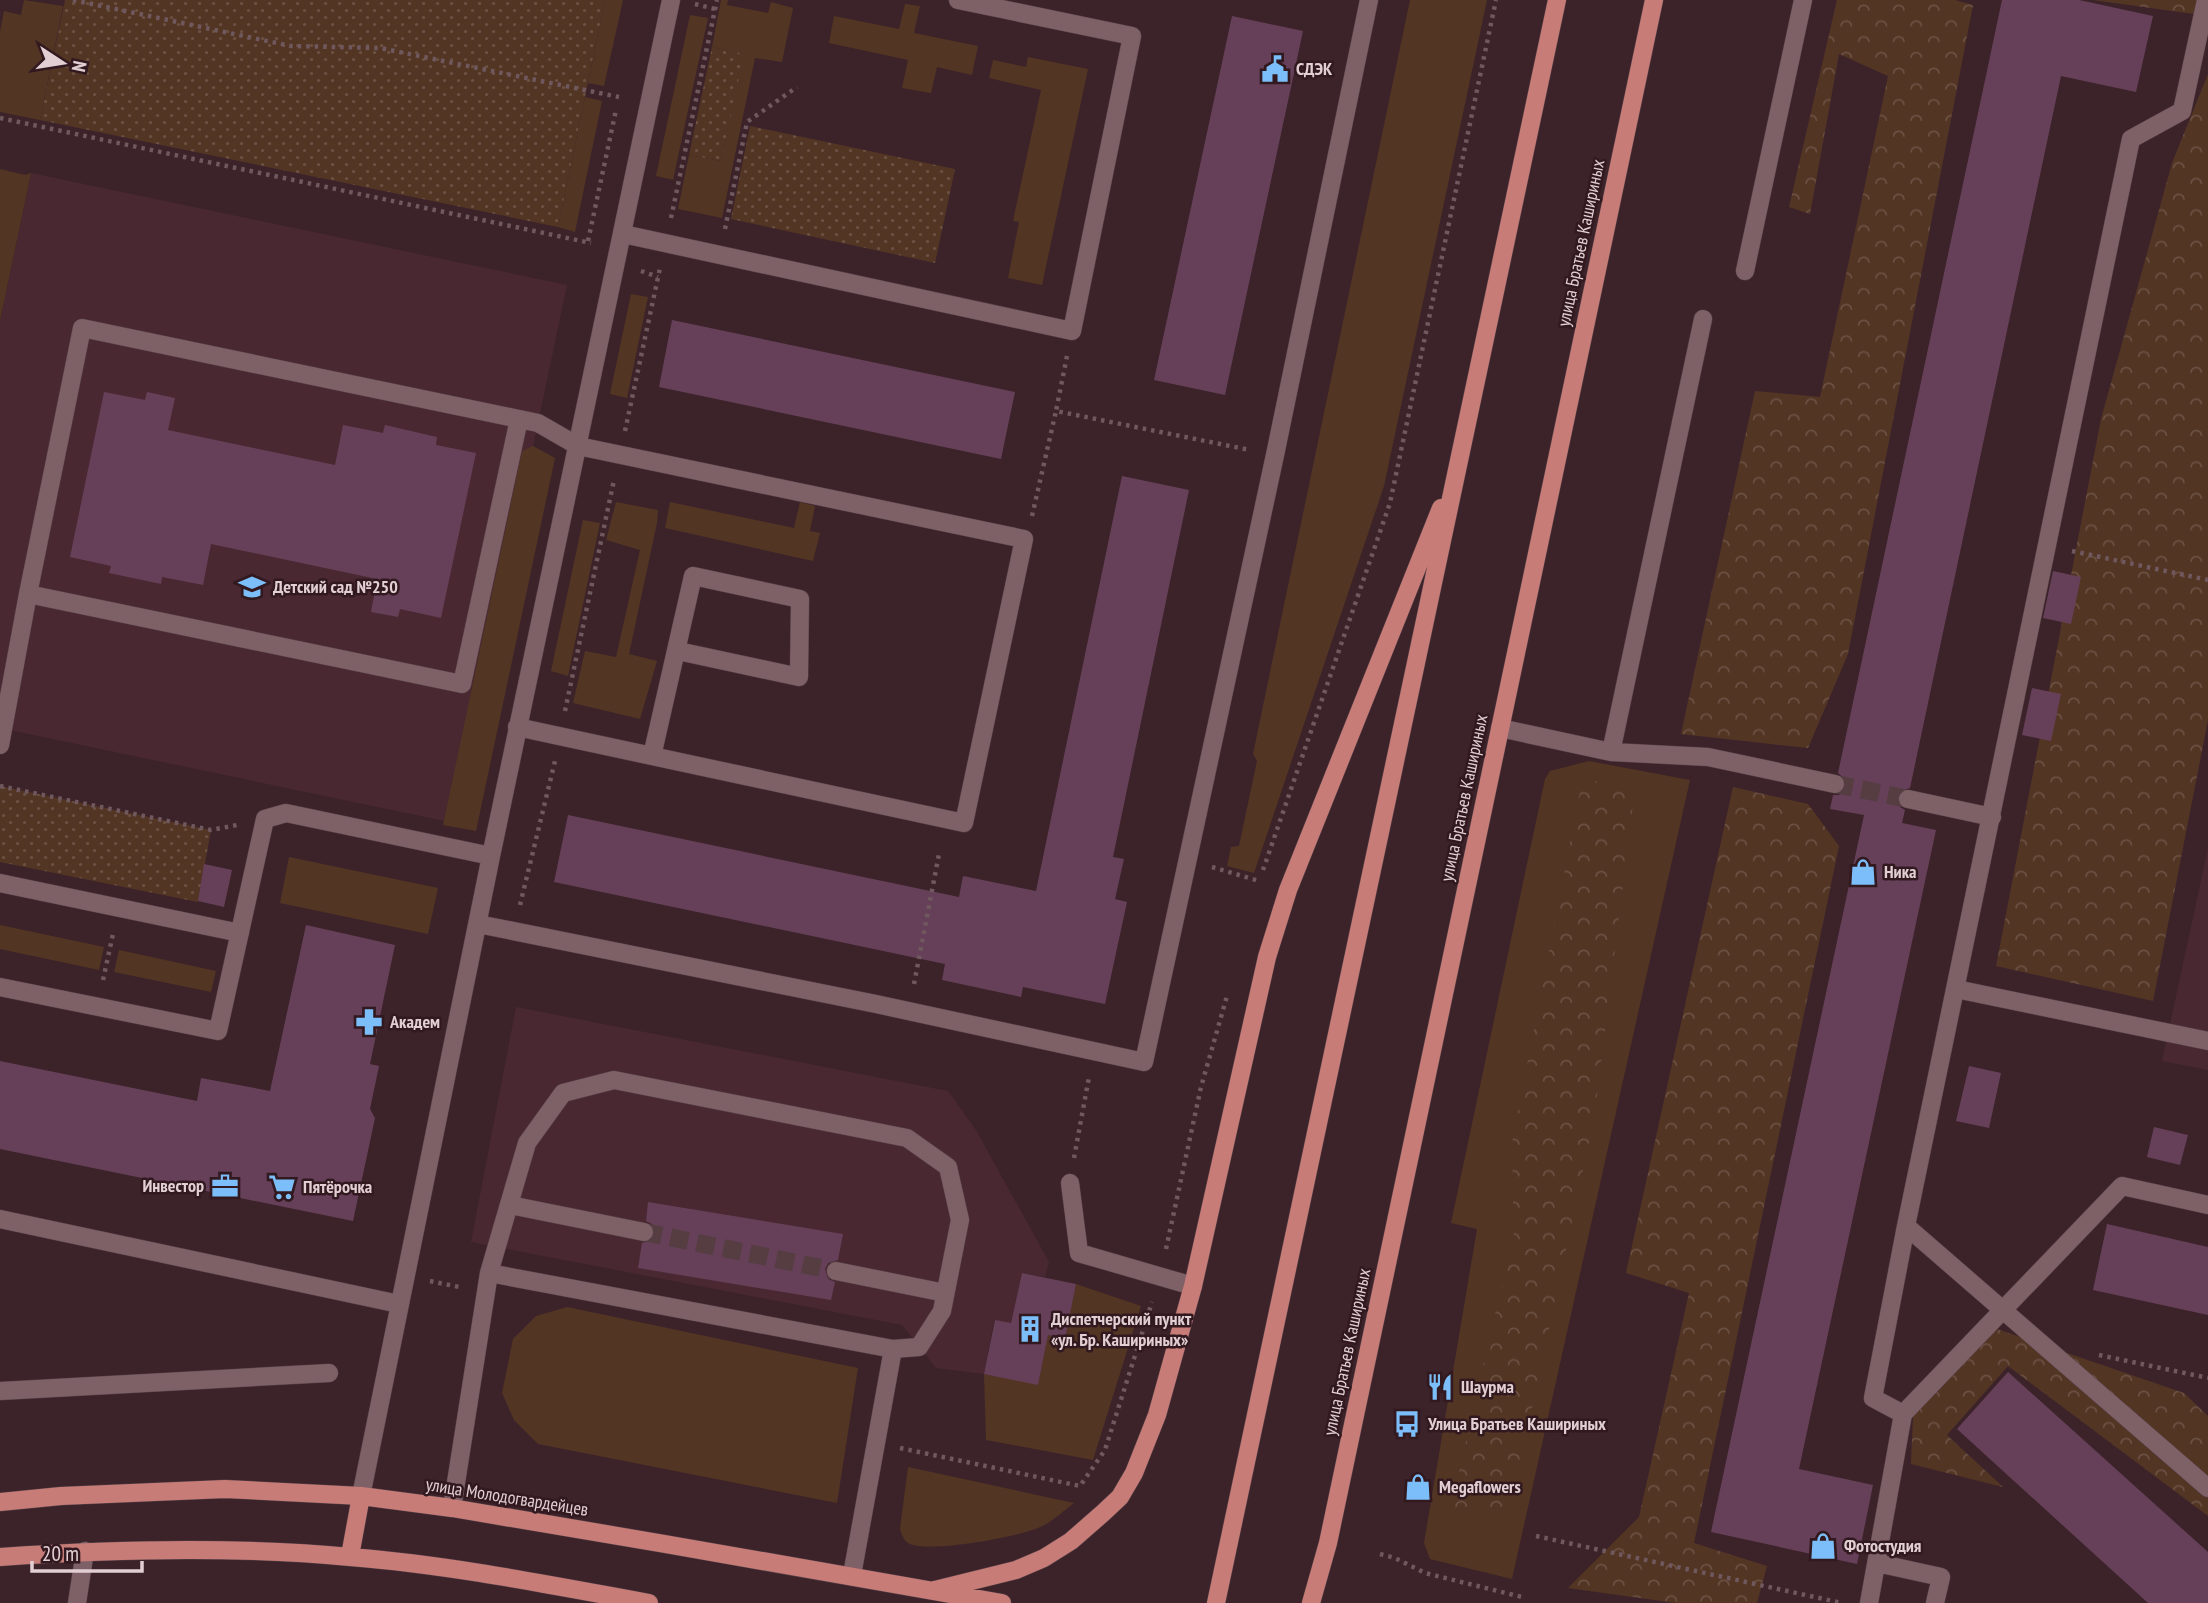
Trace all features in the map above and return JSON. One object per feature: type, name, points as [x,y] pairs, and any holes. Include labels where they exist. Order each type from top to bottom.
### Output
[{"type":"main road","points":[[1216,1603],[1557,0]]},
{"type":"main road","name":"улица Братьев Кашириных","points":[[1311,1603],[1328,1543],[1654,0]]},
{"type":"main road","points":[[935,1590],[1016,1570],[1044,1558],[1071,1541],[1120,1497],[1134,1473],[1146,1444],[1193,1286],[1267,957],[1284,901],[1459,462]]},
{"type":"main road","name":"улица Молодогвардейцев","points":[[0,1502],[61,1496],[225,1489],[361,1496],[452,1508],[1002,1603]]},
{"type":"main road","points":[[350,1556],[361,1496]]},
{"type":"main road","points":[[0,1557],[85,1551],[224,1551],[350,1556],[492,1574],[649,1603]]},
{"type":"lane","points":[[361,1496],[517,727],[671,0]]},
{"type":"lane","points":[[623,234],[1072,331],[1132,36],[958,0]]},
{"type":"lane","points":[[478,924],[909,1011],[1144,1062],[1275,454],[1369,0]]},
{"type":"lane","points":[[1745,271],[1803,0]]},
{"type":"lane","points":[[1903,1414],[1873,1398],[1906,1226],[2132,139],[2182,111],[2206,0]]},
{"type":"lane","points":[[1611,752],[1703,318]]},
{"type":"lane","points":[[0,745],[82,328],[538,423],[578,446],[1024,539],[964,823],[517,727]]},
{"type":"lane","points":[[28,594],[462,684],[519,419]]},
{"type":"lane","points":[[652,756],[694,576],[800,599],[799,677],[678,651]]},
{"type":"lane","points":[[1500,728],[1611,752],[1708,757],[1835,784]]},
{"type":"lane","points":[[1908,799],[1992,817]]},
{"type":"lane","points":[[0,987],[218,1031],[265,819],[286,813],[491,856]]},
{"type":"lane","points":[[0,883],[240,933]]},
{"type":"lane","points":[[1956,989],[2208,1041]]},
{"type":"lane","points":[[452,1508],[489,1273],[527,1143],[563,1093],[614,1080],[907,1138],[948,1167],[960,1220],[942,1311],[919,1347],[893,1349],[489,1273]]},
{"type":"lane","points":[[1070,1183],[1079,1253],[1193,1286]]},
{"type":"lane","points":[[1869,1603],[1903,1414],[2122,1185],[2208,1205]]},
{"type":"lane","points":[[510,1205],[644,1232]]},
{"type":"lane","points":[[0,1219],[399,1304]]},
{"type":"lane","points":[[1906,1226],[2208,1488]]},
{"type":"lane","points":[[836,1271],[945,1293]]},
{"type":"lane","points":[[852,1575],[893,1349]]},
{"type":"lane","points":[[0,1391],[329,1373]]},
{"type":"lane","points":[[77,1603],[85,1551]]},
{"type":"lane","points":[[1877,1563],[1941,1577],[1935,1603]]},
{"type":"path","points":[[73,0],[291,46],[380,48],[619,97]]},
{"type":"path","points":[[1256,894],[1390,503],[1496,0]]},
{"type":"path","points":[[588,241],[622,85]]},
{"type":"path","points":[[720,256],[747,122],[797,88]]},
{"type":"path","points":[[0,118],[588,241],[617,264]]},
{"type":"path","points":[[1024,539],[1035,506],[1072,331]]},
{"type":"path","points":[[1056,411],[1275,454]]},
{"type":"path","points":[[2048,547],[2208,580]]},
{"type":"path","points":[[0,786],[211,830],[265,819]]},
{"type":"path","points":[[909,1011],[940,854]]},
{"type":"path","points":[[1188,860],[1259,881]]},
{"type":"path","points":[[102,1008],[99,996],[116,920],[128,910]]},
{"type":"path","points":[[876,1443],[1080,1486],[1105,1450],[1160,1278],[1201,1087],[1230,984]]},
{"type":"path","points":[[1070,1183],[1094,1051]]},
{"type":"path","points":[[405,1275],[467,1289],[489,1273]]},
{"type":"path","points":[[2092,1353],[2208,1378]]},
{"type":"path","points":[[1536,1536],[1842,1603]]},
{"type":"path","points":[[1380,1554],[1395,1558],[1425,1573],[1522,1597]]},
{"type":"shaded area","name":"Детский сад №250","points":[[31,173],[567,285],[454,823],[0,728],[0,321]]},
{"type":"shaded area","points":[[2208,848],[2208,1070],[2162,1061]]},
{"type":"shaded area","points":[[516,1007],[948,1091],[976,1130],[1049,1262],[1045,1277],[1022,1273],[1011,1323],[994,1320],[984,1374],[936,1368],[902,1325],[471,1242]]},
{"type":"green space","points":[[24,0],[63,6],[40,120],[0,112],[0,32],[4,11],[21,15]]},
{"type":"green space","points":[[65,0],[605,0],[558,227],[40,120]]},
{"type":"green space","points":[[605,0],[623,0],[604,86],[588,83]]},
{"type":"green space","points":[[721,0],[728,0],[727,5],[768,13],[771,2],[793,8],[782,62],[755,58],[722,218],[678,209],[689,155],[721,161],[743,54],[712,47]]},
{"type":"green space","points":[[1410,0],[1487,0],[1384,486],[1254,873],[1227,866],[1231,847],[1239,846],[1257,761],[1253,754]]},
{"type":"green space","points":[[1837,0],[1955,0],[1973,5],[1848,654],[1808,748],[1681,734],[1755,391],[1820,397],[1888,76],[1839,54],[1810,214],[1789,207]]},
{"type":"green space","points":[[2093,0],[2208,0],[2208,16]]},
{"type":"green space","points":[[905,4],[920,6],[914,33],[978,46],[972,75],[937,67],[931,93],[902,88],[908,60],[829,43],[834,16],[899,29]]},
{"type":"green space","points":[[690,15],[708,18],[673,180],[656,176]]},
{"type":"green space","points":[[712,47],[744,54],[721,161],[689,155]]},
{"type":"green space","points":[[1028,57],[1088,69],[1042,285],[1008,278],[1019,222],[1013,221],[1041,90],[989,78],[993,60],[1026,67]]},
{"type":"green space","points":[[2208,74],[2208,720],[2153,1001],[1996,966],[2101,419],[2172,163]]},
{"type":"green space","points":[[585,97],[602,101],[575,232],[558,227]]},
{"type":"green space","points":[[750,126],[955,169],[935,263],[731,219]]},
{"type":"green space","points":[[0,169],[25,175],[31,173],[0,321]]},
{"type":"green space","points":[[631,294],[648,297],[627,398],[610,394]]},
{"type":"green space","points":[[533,446],[555,458],[476,831],[443,825],[522,451]]},
{"type":"green space","points":[[616,502],[658,510],[629,654],[657,661],[640,719],[573,703],[585,651],[616,657],[640,550],[606,540]]},
{"type":"green space","points":[[670,502],[794,528],[800,502],[815,506],[810,531],[820,533],[813,561],[665,528]]},
{"type":"green space","points":[[583,520],[600,523],[568,676],[551,671]]},
{"type":"green space","points":[[1589,761],[1690,780],[1512,1579],[1430,1559],[1424,1543],[1477,1229],[1451,1223],[1545,779],[1550,771]]},
{"type":"green space","points":[[1583,776],[1634,796],[1594,1119],[1509,1516],[1450,1511],[1514,1232],[1512,1143]]},
{"type":"green space","points":[[0,786],[211,830],[198,902],[0,862]]},
{"type":"green space","points":[[1733,787],[1808,804],[1839,846],[1694,1543],[1767,1566],[1757,1603],[1676,1603],[1568,1588],[1639,1517],[1689,1293],[1626,1273]]},
{"type":"green space","points":[[289,857],[438,888],[428,934],[280,903]]},
{"type":"green space","points":[[0,925],[104,947],[99,970],[0,949]]},
{"type":"green space","points":[[119,950],[216,971],[211,992],[114,972]]},
{"type":"green space","points":[[1076,1284],[1141,1306],[1093,1460],[986,1440],[984,1374],[1038,1384],[1048,1335],[1065,1338]]},
{"type":"green space","points":[[567,1307],[858,1368],[837,1503],[538,1444],[514,1420],[502,1393],[513,1339],[536,1316]]},
{"type":"green space","points":[[1997,1329],[2184,1393],[2208,1416],[2208,1516],[2008,1366],[1947,1435],[2003,1487],[1911,1464],[1913,1416]]},
{"type":"green space","points":[[908,1467],[1074,1503],[1047,1523],[1027,1532],[972,1543],[918,1546],[906,1542],[900,1529]]},
{"type":"building","points":[[2002,0],[2079,0],[2153,16],[2136,92],[2061,76],[1910,788],[1900,791],[1897,797],[1900,807],[1905,810],[1902,823],[1936,830],[1799,1469],[1873,1485],[1857,1564],[1711,1532],[1864,815],[1830,809],[1833,795],[1839,795],[1846,787],[1846,780],[1838,773]]},
{"type":"building","points":[[1232,16],[1303,31],[1225,395],[1154,380]]},
{"type":"building","points":[[672,320],[1015,392],[1001,459],[659,387]]},
{"type":"building","points":[[104,392],[145,400],[147,392],[175,398],[168,430],[335,465],[343,425],[383,433],[385,425],[437,437],[436,445],[476,453],[441,618],[400,609],[398,617],[371,612],[377,579],[211,544],[203,585],[162,577],[161,584],[109,573],[111,566],[70,557]]},
{"type":"building","points":[[1122,476],[1189,490],[1113,857],[1124,859],[1115,899],[1127,902],[1105,1004],[1023,987],[1021,997],[942,980],[945,964],[554,882],[568,815],[959,897],[963,876],[1036,891]]},
{"type":"building","points":[[2053,571],[2081,577],[2071,624],[2043,618]]},
{"type":"building","points":[[2032,688],[2061,694],[2051,741],[2022,735]]},
{"type":"building","points":[[204,864],[232,870],[224,907],[198,901]]},
{"type":"building","points":[[306,925],[395,945],[370,1064],[379,1066],[370,1109],[375,1118],[353,1221],[0,1149],[0,1061],[197,1101],[201,1078],[270,1091]]},
{"type":"building","points":[[1969,1066],[2001,1073],[1989,1128],[1956,1121]]},
{"type":"building","points":[[2154,1127],[2188,1135],[2180,1165],[2147,1157]]},
{"type":"building","points":[[648,1202],[843,1234],[838,1260],[828,1263],[825,1269],[828,1279],[835,1282],[831,1300],[638,1268],[642,1243],[652,1240],[655,1234],[652,1224],[646,1221]]},
{"type":"building","points":[[2107,1224],[2208,1247],[2208,1315],[2093,1290]]},
{"type":"building","name":"Диспетчерский пункт «ул. Бр. Кашириных»","points":[[1022,1273],[1076,1284],[1065,1339],[1048,1335],[1038,1385],[984,1374],[995,1320],[1011,1323]]},
{"type":"building","points":[[2008,1372],[2208,1552],[2208,1603],[2148,1603],[1957,1429]]},
{"type":"tunnel","points":[[1835,784],[1908,799]]},
{"type":"tunnel","points":[[644,1232],[836,1271]]},
{"type":"place","name":"СДЭК","points":[[1275,69]]},
{"type":"place","name":"Детский сад №250","points":[[252,587]]},
{"type":"place","name":"Ника","points":[[1863,872]]},
{"type":"place","name":"Академ","points":[[369,1022]]},
{"type":"place","name":"Инвестор","points":[[225,1186]]},
{"type":"place","name":"Пятёрочка","points":[[282,1187]]},
{"type":"place","name":"Диспетчерский пункт «ул. Бр. Кашириных»","points":[[1030,1329]]},
{"type":"place","name":"Шаурма","points":[[1440,1387]]},
{"type":"place","name":"Улица Братьев Кашириных","points":[[1407,1424]]},
{"type":"place","name":"Megaflowers","points":[[1418,1487]]},
{"type":"place","name":"Фотостудия","points":[[1823,1546]]}]
